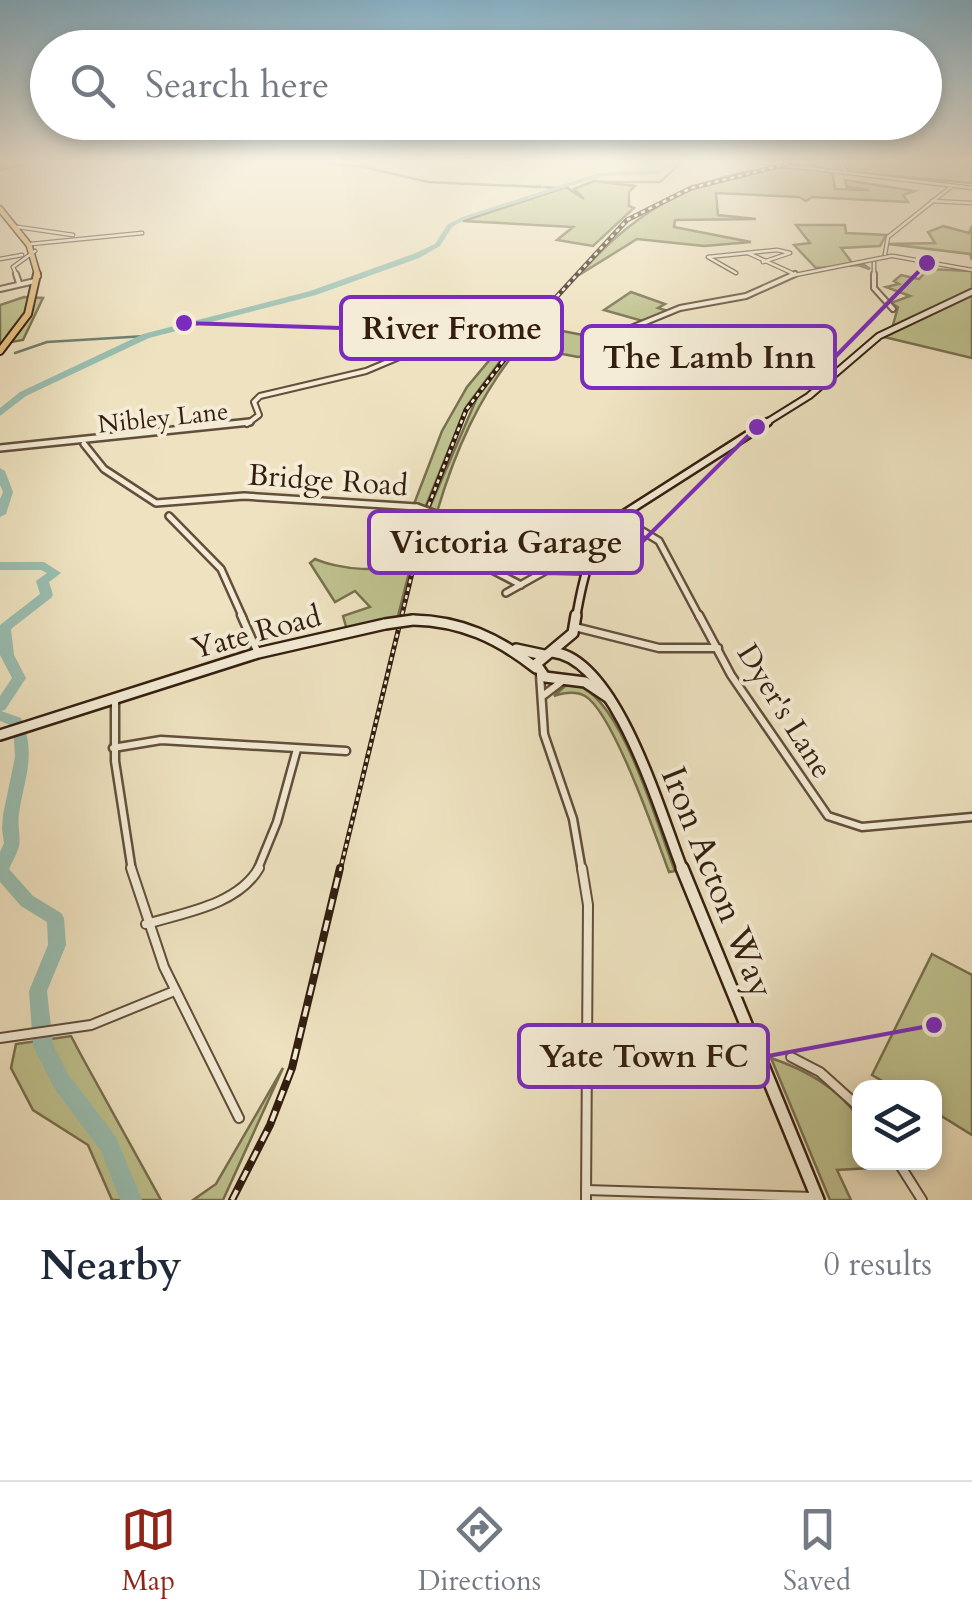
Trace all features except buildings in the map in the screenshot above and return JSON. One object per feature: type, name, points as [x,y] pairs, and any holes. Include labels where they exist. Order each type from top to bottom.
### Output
[{"type":"main road","points":[[0,352],[33,308],[38,282],[33,248],[9,218]]},
{"type":"main road","points":[[567,680],[579,673],[574,630],[584,571],[600,536],[620,517],[809,396],[878,336],[972,292]]},
{"type":"main road","name":"Yate Road","points":[[5,734],[258,653],[414,620],[466,626],[516,649],[561,652],[578,661]]},
{"type":"main road","points":[[574,630],[546,654],[538,671],[590,684],[609,698]]},
{"type":"main road","name":"Yate Road","points":[[516,649],[538,671]]},
{"type":"main road","name":"Iron Acton Way","points":[[578,661],[609,698],[818,1199]]},
{"type":"street","points":[[872,266],[881,257],[888,237],[916,218]]},
{"type":"street","points":[[18,227],[81,236],[142,234]]},
{"type":"street","points":[[19,283],[12,270],[24,254],[33,248],[81,236]]},
{"type":"street","points":[[747,252],[795,274]]},
{"type":"street","points":[[734,273],[708,257],[747,252],[790,253],[763,262]]},
{"type":"street","points":[[0,259],[24,254]]},
{"type":"street","points":[[614,335],[670,311],[746,296],[795,274],[881,257],[972,270]]},
{"type":"street","points":[[864,262],[872,266]]},
{"type":"street","points":[[872,266],[874,288],[893,309]]},
{"type":"street","points":[[766,281],[773,284]]},
{"type":"street","points":[[0,289],[38,282]]},
{"type":"street","name":"Nibley Lane","points":[[2,447],[83,443],[246,425],[258,415],[254,402],[260,396],[366,371],[473,326]]},
{"type":"street","name":"Bridge Road","points":[[83,443],[104,469],[160,504],[244,496],[417,507],[436,514],[448,547],[521,584]]},
{"type":"street","points":[[169,516],[221,568],[258,653]]},
{"type":"street","name":"Dyer's Lane","points":[[620,517],[659,541],[731,676],[828,816],[862,826],[972,817]]},
{"type":"street","points":[[506,593],[547,570],[584,571]]},
{"type":"street","points":[[574,630],[659,648],[718,648]]},
{"type":"street","points":[[538,671],[544,695],[544,734],[573,819],[588,905],[586,1195],[818,1199]]},
{"type":"street","points":[[544,695],[567,680]]},
{"type":"street","points":[[115,697],[114,748],[126,850],[146,924],[172,992],[239,1118]]},
{"type":"street","points":[[114,748],[161,740],[346,751]]},
{"type":"street","points":[[146,924],[226,898],[250,884],[261,866],[297,749]]},
{"type":"street","points":[[0,1038],[54,1033],[106,1020],[172,992]]},
{"type":"street","points":[[791,1057],[820,1072],[852,1101]]},
{"type":"street","points":[[903,1170],[922,1200]]},
{"type":"green space","points":[[623,218],[593,246],[557,240],[573,227],[463,221]]},
{"type":"green space","points":[[641,218],[756,219],[675,220],[674,227],[751,242],[704,246],[637,239],[579,275]]},
{"type":"green space","points":[[796,225],[845,225],[846,233],[886,235],[880,246],[841,248],[853,264],[863,264],[870,269],[858,265],[816,268],[794,245],[810,243]]},
{"type":"green space","points":[[943,226],[969,233],[972,226],[972,260],[970,254],[888,244],[935,243],[928,232]]},
{"type":"green space","points":[[928,269],[972,271],[972,358],[880,336],[897,327],[893,325],[898,307],[891,303],[910,296],[886,287],[899,284],[894,281],[901,275],[919,279]]},
{"type":"green space","points":[[631,292],[665,304],[658,308],[668,311],[646,322],[604,310]]},
{"type":"green space","points":[[24,297],[43,298],[23,340],[0,344],[0,305]]},
{"type":"green space","points":[[512,324],[527,325],[466,407],[425,508],[414,504],[442,431],[467,387],[518,326]]},
{"type":"green space","points":[[532,325],[644,347],[639,354],[614,350],[578,357],[520,346],[492,384],[470,425],[437,512],[429,509],[479,393]]},
{"type":"green space","points":[[403,507],[424,513],[397,620],[347,630],[343,616],[370,607],[355,591],[335,602],[310,563],[315,559],[375,569],[397,561],[406,550],[414,515]]},
{"type":"green space","points":[[577,685],[594,695],[623,739],[675,871],[669,872],[633,777],[596,707],[581,694],[554,696],[565,686]]},
{"type":"green space","points":[[932,954],[972,975],[972,1135],[942,1116],[942,1080],[881,1080],[872,1075]]},
{"type":"green space","points":[[71,1036],[161,1200],[112,1200],[88,1145],[33,1110],[11,1068],[16,1044]]},
{"type":"green space","points":[[771,1058],[808,1074],[841,1097],[852,1110],[852,1169],[837,1170],[851,1200],[830,1200]]},
{"type":"green space","points":[[283,1068],[223,1200],[193,1200],[216,1184]]},
{"type":"waterway","points":[[0,413],[23,394],[146,336],[313,293],[416,256],[438,245],[449,226],[464,218]]},
{"type":"waterway","points":[[15,353],[47,342],[146,336]]},
{"type":"waterway","points":[[0,471],[8,492],[0,514]]},
{"type":"waterway","points":[[0,566],[44,566],[55,573],[42,581],[47,595],[4,628],[7,655],[19,678],[0,707]]},
{"type":"waterway","points":[[0,716],[16,722],[23,757],[11,815],[12,843],[0,870],[27,901],[55,918],[57,945],[38,991],[43,1046],[61,1081],[109,1144],[131,1200]]},
{"type":"railway","points":[[340,871],[428,507],[466,410],[528,328],[631,218]]},
{"type":"railway","points":[[232,1200],[270,1125],[292,1068],[340,868]]},
{"type":"place","name":"The Lamb Inn","points":[[927,263]]},
{"type":"place","name":"River Frome","points":[[184,323]]},
{"type":"place","name":"Victoria Garage","points":[[757,427]]},
{"type":"place","name":"Yate Town FC","points":[[934,1025]]}]
